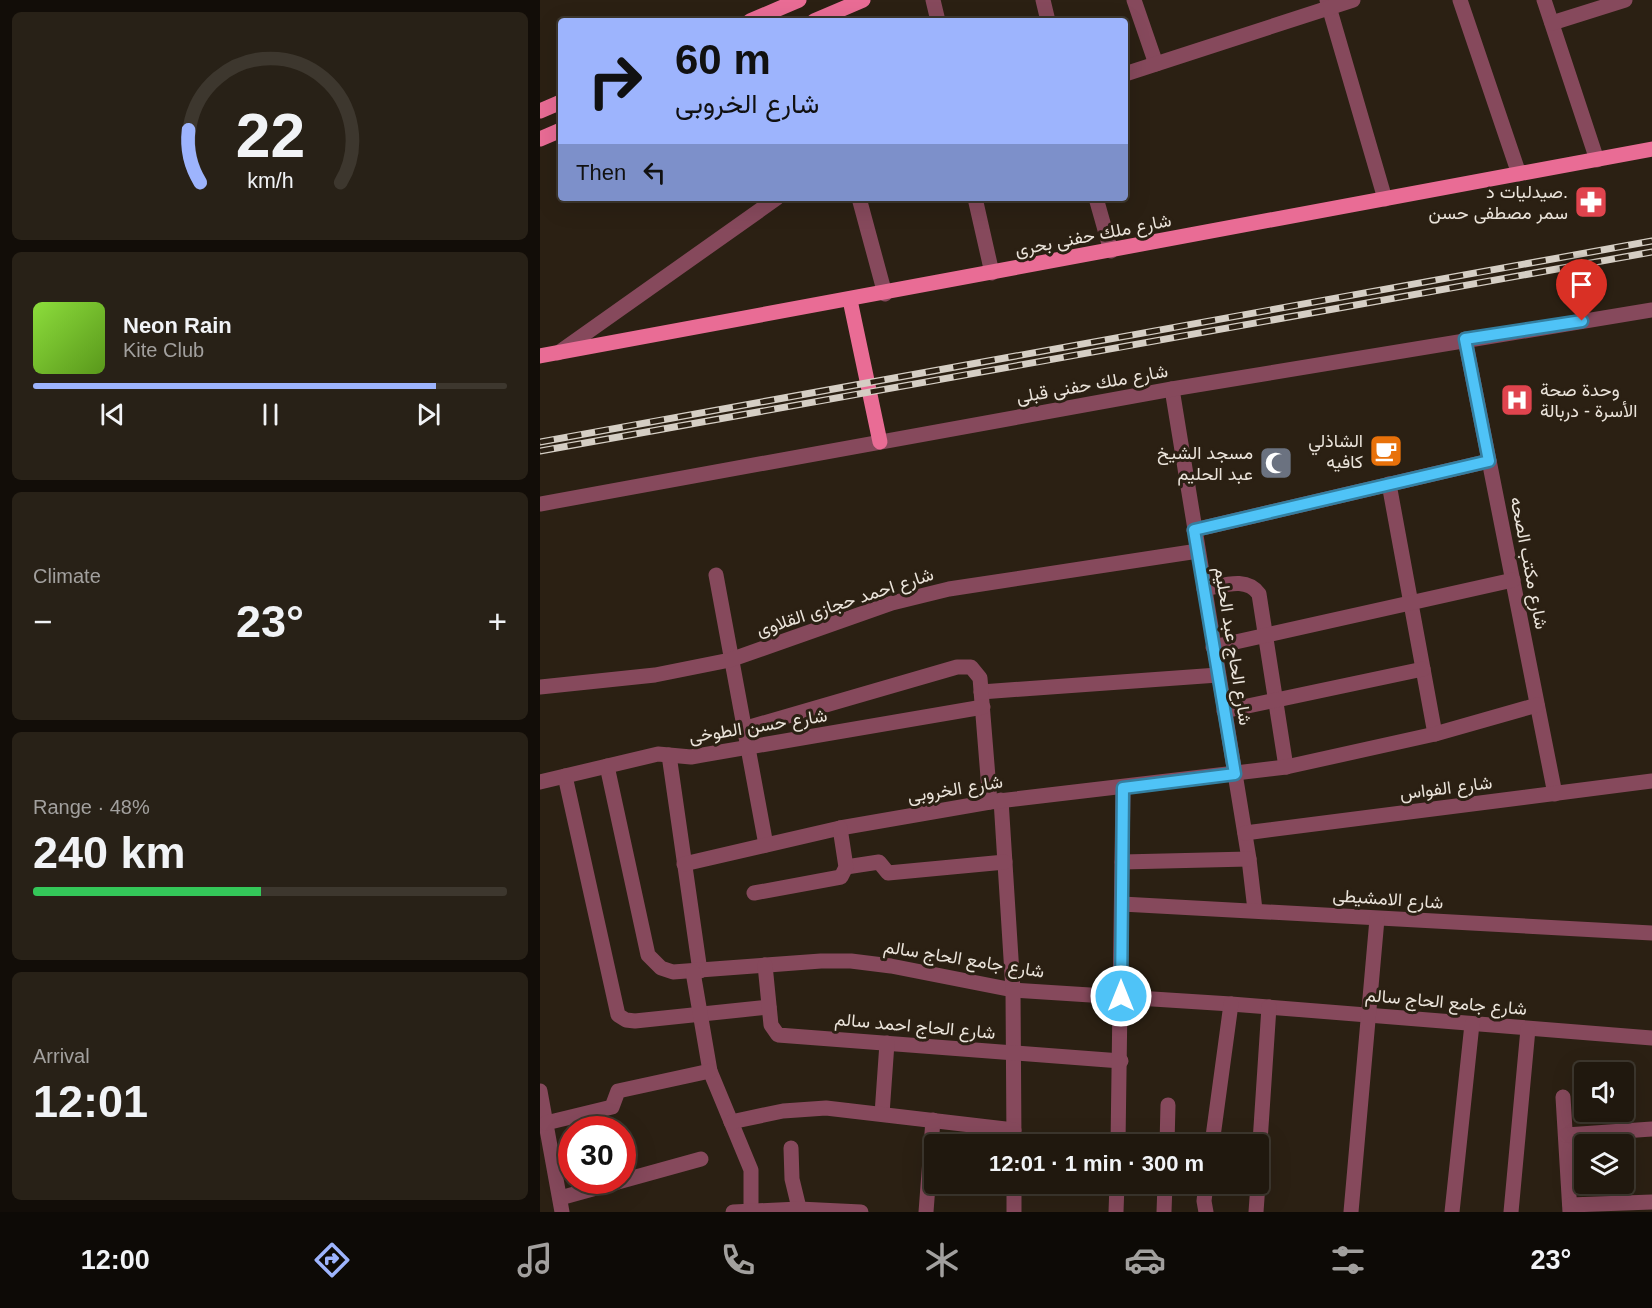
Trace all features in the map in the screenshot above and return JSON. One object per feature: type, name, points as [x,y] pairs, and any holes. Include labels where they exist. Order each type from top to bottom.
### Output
[{"type":"main road","points":[[757,18],[799,0]]},
{"type":"main road","points":[[821,18],[863,0]]},
{"type":"main road","points":[[540,111],[558,103]]},
{"type":"main road","points":[[540,139],[558,131]]},
{"type":"main road","name":"شارع ملك حفنى بحرى","points":[[540,356],[885,294],[1652,149]]},
{"type":"main road","points":[[850,300],[880,442]]},
{"type":"street","points":[[933,0],[937,18]]},
{"type":"street","points":[[1043,0],[1047,18]]},
{"type":"street","points":[[1134,0],[1156,64]]},
{"type":"street","points":[[1128,73],[1328,4],[1353,0]]},
{"type":"street","points":[[1460,0],[1519,174]]},
{"type":"street","points":[[1544,0],[1596,160]]},
{"type":"street","points":[[1552,23],[1625,0]]},
{"type":"street","points":[[1328,4],[1385,199]]},
{"type":"street","points":[[558,353],[773,201]]},
{"type":"street","points":[[860,201],[885,294]]},
{"type":"street","points":[[976,201],[992,273]]},
{"type":"street","points":[[1097,201],[1111,251]]},
{"type":"street","name":"شارع ملك حفنى قبلى","points":[[540,504],[1172,389],[1652,310]]},
{"type":"street","name":"شارع مكتب الصحه","points":[[1465,339],[1555,794]]},
{"type":"street","name":"شارع الحاج عبد الحليم","points":[[1172,389],[1250,859],[1255,910]]},
{"type":"street","points":[[1194,530],[1489,461]]},
{"type":"street","points":[[1389,484],[1435,734]]},
{"type":"street","name":"شارع احمد حجازى القلاوى","points":[[540,687],[655,675],[730,660],[892,603],[949,589],[1198,551]]},
{"type":"street","points":[[716,575],[766,845]]},
{"type":"street","points":[[1213,647],[1513,580]]},
{"type":"street","points":[[1204,589],[1241,583],[1255,588],[1259,594],[1286,767]]},
{"type":"street","points":[[743,729],[964,665],[977,672],[1005,862],[1013,990],[1014,1134]]},
{"type":"street","points":[[1224,711],[1423,669]]},
{"type":"street","name":"شارع حسن الطوخى","points":[[540,782],[657,754],[691,758],[747,749],[982,700],[1218,675]]},
{"type":"street","name":"شارع الخروبى","points":[[684,864],[840,828],[995,801],[1123,788],[1286,767],[1435,734],[1538,705]]},
{"type":"street","points":[[669,755],[684,864],[700,1014],[710,1071],[751,1170],[751,1210]]},
{"type":"street","name":"شارع جامع الحاج سالم","points":[[607,766],[648,955],[661,968],[673,972],[821,961],[851,961],[891,966],[1013,990],[1231,1004],[1652,1038]]},
{"type":"street","points":[[565,776],[618,1015],[626,1020],[635,1021],[769,1007]]},
{"type":"street","name":"شارع الفواس","points":[[1245,833],[1652,781]]},
{"type":"street","points":[[1118,1134],[1123,788]]},
{"type":"street","points":[[754,893],[836,879],[845,873],[840,828]]},
{"type":"street","points":[[1122,862],[1250,859]]},
{"type":"street","points":[[846,867],[879,862],[888,873],[1005,862]]},
{"type":"street","name":"شارع الامشيطى","points":[[1122,904],[1652,933]]},
{"type":"street","points":[[1351,1212],[1377,919]]},
{"type":"street","name":"شارع الحاج احمد سالم","points":[[765,966],[771,1025],[778,1035],[1121,1061]]},
{"type":"street","points":[[1213,1134],[1231,1004]]},
{"type":"street","points":[[1261,1134],[1269,1007]]},
{"type":"street","points":[[1452,1212],[1472,1024]]},
{"type":"street","points":[[1511,1212],[1528,1029]]},
{"type":"street","points":[[882,1114],[887,1043]]},
{"type":"street","points":[[546,1123],[612,1107],[618,1091],[710,1071]]},
{"type":"street","points":[[540,1092],[561,1205],[700,1159]]},
{"type":"street","points":[[1563,1097],[1570,1209],[1652,1202]]},
{"type":"street","points":[[1167,1134],[1168,1105]]},
{"type":"street","points":[[731,1122],[805,1108],[933,1120],[1000,1134]]},
{"type":"street","points":[[926,1212],[933,1120]]},
{"type":"street","points":[[1566,1136],[1652,1129]]},
{"type":"street","points":[[791,1148],[792,1179],[800,1211]]},
{"type":"street","points":[[1014,1194],[1014,1212]]},
{"type":"street","points":[[1116,1212],[1117,1194]]},
{"type":"street","points":[[1164,1212],[1165,1194]]},
{"type":"street","points":[[1256,1212],[1257,1194]]},
{"type":"street","points":[[733,1212],[751,1210],[861,1212]]},
{"type":"railway","points":[[540,442],[1652,241]]},
{"type":"railway","points":[[540,451],[1652,252]]},
{"type":"place","name":"صيدليات د. سمر مصطفى حسن","points":[[1591,202]]},
{"type":"place","name":"وحدة صحة الأسرة - دربالة","points":[[1517,400]]},
{"type":"place","name":"الشاذلي كافيه","points":[[1386,451]]},
{"type":"place","name":"مسجد الشيخ عبد الحليم","points":[[1276,463]]},
{"type":"route","points":[[1121,996],[1123,788],[1235,774],[1194,530],[1489,461],[1465,339],[1582,321]]}]
